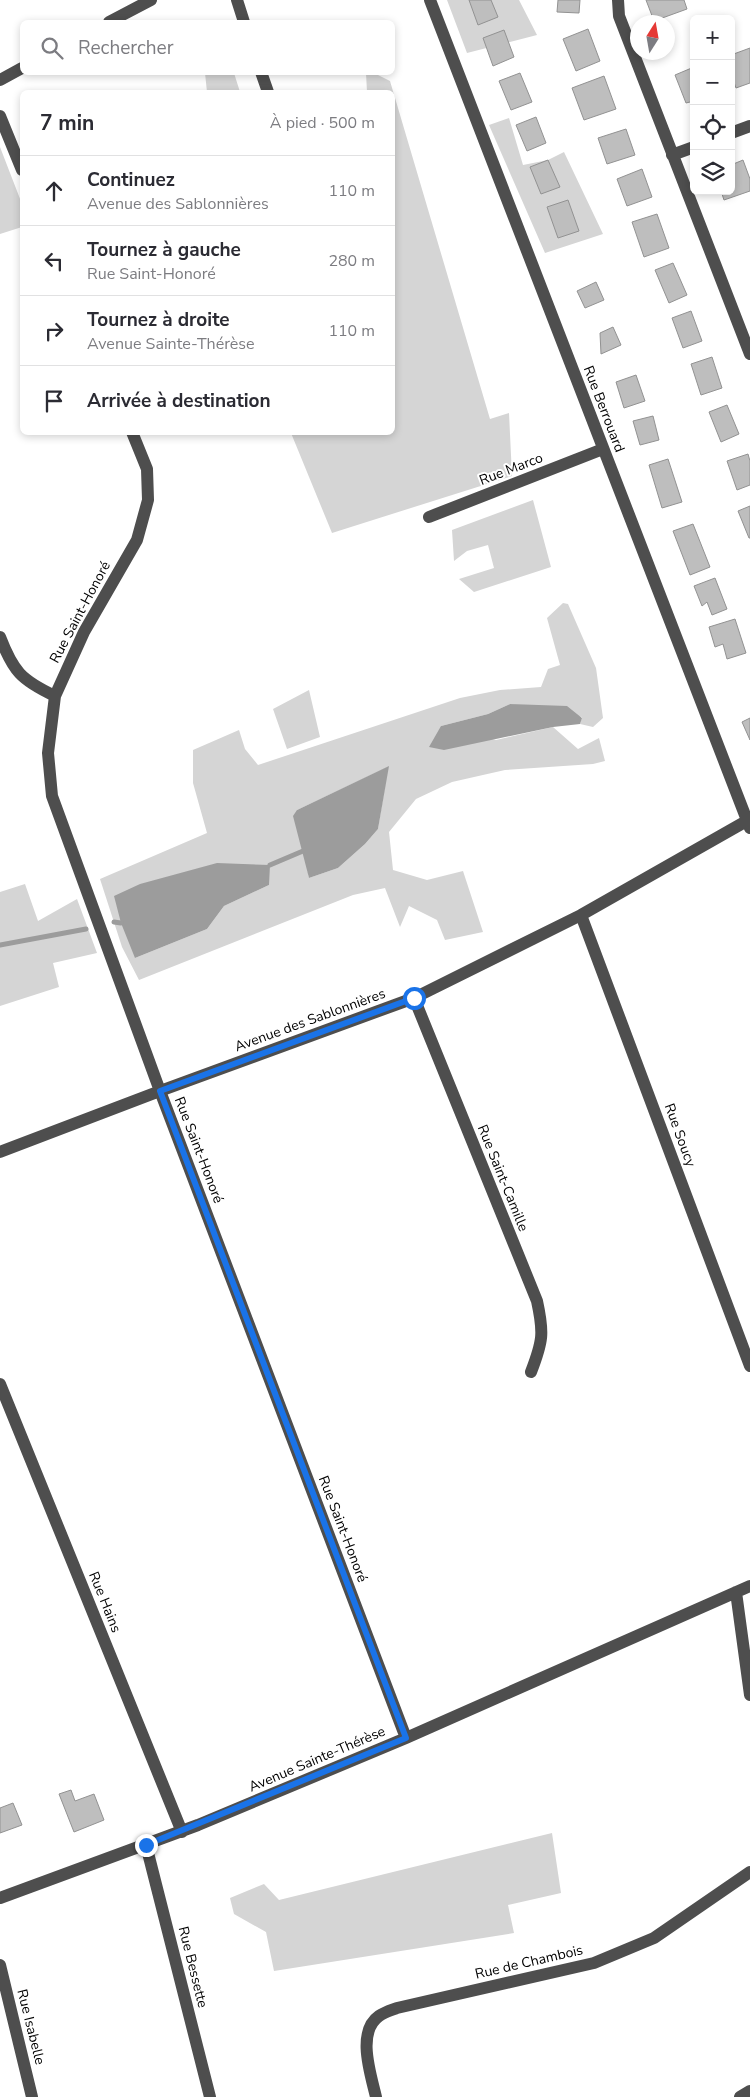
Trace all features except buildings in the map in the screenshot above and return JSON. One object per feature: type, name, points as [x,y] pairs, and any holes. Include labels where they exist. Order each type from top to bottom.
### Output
[{"type":"street","points":[[113,20],[151,0]]},
{"type":"street","points":[[237,0],[243,20]]},
{"type":"street","name":"Rue Berrouard","points":[[430,0],[749,823]]},
{"type":"street","points":[[618,0],[619,16],[672,155],[744,322],[750,354]]},
{"type":"street","points":[[0,80],[20,69]]},
{"type":"street","points":[[262,75],[267,90]]},
{"type":"street","points":[[0,116],[20,165]]},
{"type":"street","points":[[735,132],[750,126]]},
{"type":"street","points":[[672,155],[690,148]]},
{"type":"street","name":"Rue Saint-Honoré","points":[[133,435],[147,469],[148,500],[137,540],[84,632],[55,696],[48,753],[52,796],[160,1091],[406,1738]]},
{"type":"street","name":"Rue Marco","points":[[429,517],[603,449]]},
{"type":"street","points":[[0,637],[16,671],[34,686],[55,696]]},
{"type":"street","name":"Avenue des Sablonnières","points":[[0,1152],[414,998],[581,915],[749,823]]},
{"type":"street","name":"Rue Soucy","points":[[581,915],[750,1366]]},
{"type":"street","name":"Rue Saint-Camille","points":[[414,998],[538,1301],[542,1323],[541,1345],[531,1372]]},
{"type":"street","name":"Rue Hains","points":[[0,1384],[182,1832]]},
{"type":"street","name":"Avenue Sainte-Thérèse","points":[[0,1898],[182,1832],[406,1738],[750,1586]]},
{"type":"street","points":[[736,1592],[750,1695]]},
{"type":"street","name":"Rue Bessette","points":[[146,1845],[210,2097]]},
{"type":"street","name":"Rue de Chambois","points":[[376,2097],[366,2057],[370,2028],[378,2016],[397,2008],[594,1963],[654,1938],[750,1872]]},
{"type":"street","name":"Rue Isabelle","points":[[0,1965],[32,2097]]},
{"type":"street","points":[[740,2097],[750,2091]]},
{"type":"shaded area","points":[[447,0],[519,0],[537,35],[467,53]]},
{"type":"shaded area","points":[[205,75],[235,75],[239,90],[207,90]]},
{"type":"shaded area","points":[[366,75],[378,75],[390,81],[393,90],[367,90]]},
{"type":"shaded area","points":[[395,98],[490,419],[509,413],[512,476],[332,533],[292,435],[395,435]]},
{"type":"shaded area","points":[[509,118],[523,165],[548,160],[564,152],[603,234],[545,253],[489,125]]},
{"type":"shaded area","points":[[0,147],[20,199],[20,228],[0,234]]},
{"type":"shaded area","points":[[533,500],[551,567],[474,592],[459,579],[494,568],[488,545],[467,551],[454,561],[452,530]]},
{"type":"shaded area","points":[[563,603],[568,604],[596,668],[603,718],[593,727],[580,724],[582,717],[510,704],[488,714],[441,726],[496,740],[553,727],[578,749],[599,738],[605,761],[593,764],[505,770],[452,782],[416,799],[389,832],[393,870],[427,880],[463,871],[483,932],[445,940],[437,920],[409,906],[400,927],[385,888],[353,895],[139,980],[122,947],[100,879],[207,833],[193,783],[193,750],[239,730],[245,749],[258,765],[460,698],[500,690],[541,687],[548,669],[560,665],[547,618]],"holes":[[[388,767],[378,829],[365,844],[338,868],[309,878],[297,810]],[[140,884],[269,885],[224,906],[207,929],[135,958]]]},
{"type":"shaded area","points":[[309,690],[320,737],[287,749],[273,709]]},
{"type":"shaded area","points":[[510,704],[567,706],[582,718],[580,724],[553,727],[444,750],[429,747],[441,726],[488,714]]},
{"type":"shaded area","points":[[389,766],[378,829],[365,844],[338,868],[309,878],[293,816],[297,810]]},
{"type":"shaded area","points":[[217,863],[270,865],[269,885],[224,906],[207,929],[135,958],[121,923],[114,896],[140,884]]},
{"type":"shaded area","points":[[25,884],[38,921],[77,899],[97,953],[53,963],[59,987],[0,1006],[0,892]]},
{"type":"shaded area","points":[[552,1833],[561,1893],[508,1905],[514,1933],[274,1971],[266,1932],[234,1914],[230,1898],[264,1884],[279,1900]]},
{"type":"waterway","points":[[270,865],[303,851]]},
{"type":"waterway","points":[[114,922],[121,923]]},
{"type":"waterway","points":[[0,945],[86,929]]},
{"type":"route","points":[[146,1845],[406,1738],[160,1091],[414,998]]}]
